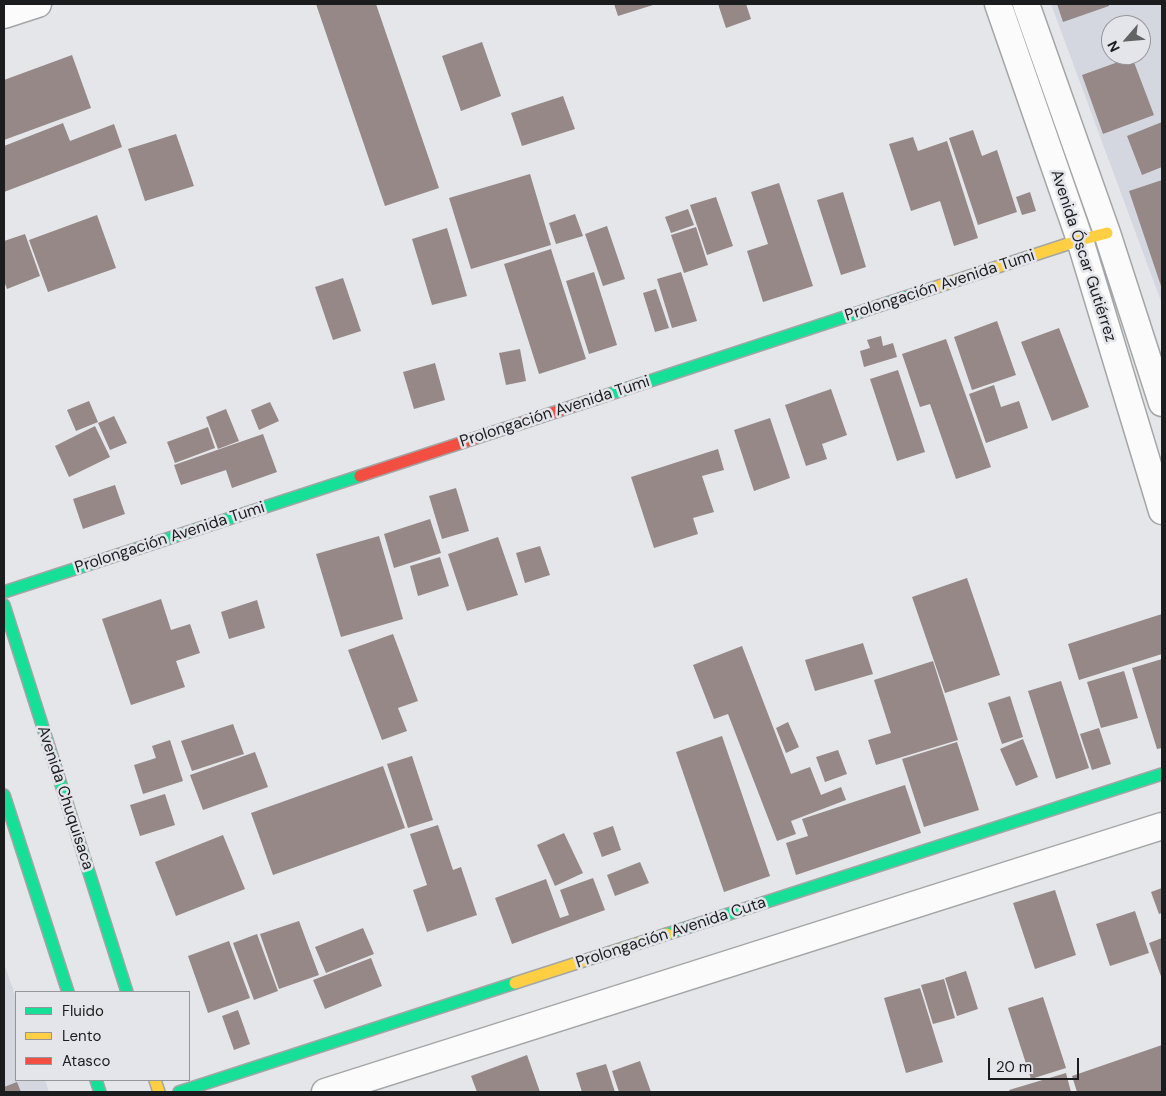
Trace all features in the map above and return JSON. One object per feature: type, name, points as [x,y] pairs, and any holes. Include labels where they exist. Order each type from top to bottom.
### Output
[{"type":"street","points":[[4,15],[38,4]]},
{"type":"street","name":"Avenida Óscar Gutiérrez","points":[[998,4],[1080,240],[1160,496]]},
{"type":"street","name":"Avenida Óscar Gutiérrez","points":[[1026,4],[1107,233],[1162,403]]},
{"type":"street","name":"Prolongación Avenida Tumi","points":[[4,592],[1080,240],[1107,233]]},
{"type":"street","name":"Avenida Chuquisaca","points":[[4,605],[127,991]]},
{"type":"street","name":"Prolongación Avenida Cuta","points":[[179,1092],[1162,774]]},
{"type":"street","points":[[4,795],[68,991]]},
{"type":"street","points":[[324,1092],[1162,826]]},
{"type":"shaded area","points":[[1051,4],[1162,4],[1162,304]]},
{"type":"shaded area","points":[[4,963],[15,995],[15,1081],[45,1081],[49,1092],[4,1092]]},
{"type":"building","points":[[316,4],[376,4],[439,188],[385,206]]},
{"type":"building","points":[[614,4],[652,4],[653,5],[618,16]]},
{"type":"building","points":[[718,4],[746,4],[751,19],[726,28]]},
{"type":"building","points":[[1057,4],[1109,4],[1109,6],[1063,22]]},
{"type":"building","points":[[482,42],[501,96],[461,111],[442,56]]},
{"type":"building","points":[[72,55],[91,108],[4,140],[4,80]]},
{"type":"building","points":[[1110,65],[1135,65],[1154,115],[1103,134],[1082,75]]},
{"type":"building","points":[[563,96],[575,129],[522,146],[511,113]]},
{"type":"building","points":[[1162,122],[1162,167],[1142,175],[1127,136]]},
{"type":"building","points":[[63,123],[70,141],[114,124],[122,147],[4,192],[4,146]]},
{"type":"building","points":[[973,130],[982,156],[997,150],[1017,212],[978,225],[949,138]]},
{"type":"building","points":[[176,134],[194,186],[145,201],[128,149]]},
{"type":"building","points":[[913,137],[918,151],[947,141],[978,238],[954,246],[940,201],[911,211],[889,144]]},
{"type":"building","points":[[530,174],[551,245],[471,269],[449,198]]},
{"type":"building","points":[[1162,180],[1162,289],[1129,191]]},
{"type":"building","points":[[779,183],[813,286],[763,302],[747,251],[768,244],[751,192]]},
{"type":"building","points":[[843,192],[866,267],[841,275],[817,200]]},
{"type":"building","points":[[1030,192],[1036,211],[1022,215],[1016,197]]},
{"type":"building","points":[[716,197],[733,246],[707,255],[690,205]]},
{"type":"building","points":[[688,209],[694,225],[671,233],[665,217]]},
{"type":"building","points":[[575,214],[583,236],[556,244],[549,223]]},
{"type":"building","points":[[97,215],[116,268],[48,292],[29,240]]},
{"type":"building","points":[[607,226],[625,279],[603,286],[585,234]]},
{"type":"building","points":[[696,227],[708,265],[684,273],[671,235]]},
{"type":"building","points":[[447,228],[467,296],[432,305],[412,239]]},
{"type":"building","points":[[25,234],[40,276],[7,289],[4,281],[4,241]]},
{"type":"building","points":[[551,249],[586,359],[539,374],[504,264]]},
{"type":"building","points":[[594,272],[617,345],[589,354],[566,281]]},
{"type":"building","points":[[681,272],[697,321],[672,328],[657,279]]},
{"type":"building","points":[[343,278],[361,331],[333,340],[315,287]]},
{"type":"building","points":[[656,289],[669,328],[655,332],[643,293]]},
{"type":"building","points":[[997,321],[1016,375],[972,390],[954,337]]},
{"type":"building","points":[[1059,328],[1089,407],[1052,421],[1021,342]]},
{"type":"building","points":[[881,336],[883,346],[893,343],[897,357],[864,367],[860,351],[870,348],[867,340]]},
{"type":"building","points":[[946,339],[991,467],[956,479],[930,404],[920,407],[902,354]]},
{"type":"building","points":[[520,349],[526,381],[506,385],[499,353]]},
{"type":"building","points":[[435,363],[445,400],[414,409],[403,372]]},
{"type":"building","points":[[898,370],[925,452],[897,461],[870,379]]},
{"type":"building","points":[[994,385],[1001,407],[1019,401],[1028,428],[986,443],[969,394]]},
{"type":"building","points":[[831,389],[847,435],[822,444],[827,459],[806,466],[785,405]]},
{"type":"building","points":[[89,401],[98,422],[76,431],[67,410]]},
{"type":"building","points":[[270,402],[279,421],[259,430],[251,410]]},
{"type":"building","points":[[226,409],[239,441],[218,449],[206,417]]},
{"type":"building","points":[[114,416],[127,443],[110,450],[98,423]]},
{"type":"building","points":[[770,418],[790,478],[754,491],[734,430]]},
{"type":"building","points":[[95,426],[110,457],[69,477],[55,446]]},
{"type":"building","points":[[208,427],[215,448],[175,463],[167,442]]},
{"type":"building","points":[[263,434],[277,472],[232,488],[226,470],[181,485],[174,465]]},
{"type":"building","points":[[718,449],[724,470],[702,476],[714,512],[693,518],[698,534],[654,548],[631,477]]},
{"type":"building","points":[[115,485],[125,514],[83,529],[73,499]]},
{"type":"building","points":[[456,488],[469,531],[442,539],[429,496]]},
{"type":"building","points":[[430,519],[441,553],[394,568],[384,534]]},
{"type":"building","points":[[379,536],[403,619],[341,637],[316,554]]},
{"type":"building","points":[[498,537],[518,595],[467,611],[448,554]]},
{"type":"building","points":[[540,546],[550,575],[525,583],[516,553]]},
{"type":"building","points":[[440,557],[449,586],[418,596],[410,566]]},
{"type":"building","points":[[967,578],[1000,675],[945,693],[912,597]]},
{"type":"building","points":[[161,599],[171,630],[190,624],[200,653],[176,661],[185,687],[131,705],[102,619]]},
{"type":"building","points":[[257,600],[265,628],[229,639],[221,612]]},
{"type":"building","points":[[1162,614],[1162,654],[1079,680],[1068,644]]},
{"type":"building","points":[[393,634],[418,701],[398,708],[407,731],[382,740],[348,650]]},
{"type":"building","points":[[863,643],[873,674],[815,691],[805,660]]},
{"type":"building","points":[[742,646],[791,774],[810,767],[821,795],[841,787],[846,800],[791,821],[796,834],[777,841],[728,714],[714,719],[693,665]]},
{"type":"building","points":[[1162,659],[1162,748],[1157,749],[1132,668]]},
{"type":"building","points":[[933,661],[958,740],[876,765],[868,740],[891,733],[874,680]]},
{"type":"building","points":[[1124,671],[1138,718],[1101,728],[1087,682]]},
{"type":"building","points":[[1061,681],[1089,768],[1056,779],[1028,691]]},
{"type":"building","points":[[1010,696],[1023,737],[1002,744],[988,703]]},
{"type":"building","points":[[788,722],[799,747],[786,753],[776,728]]},
{"type":"building","points":[[233,724],[244,754],[192,771],[181,741]]},
{"type":"building","points":[[1099,728],[1111,764],[1092,770],[1080,734]]},
{"type":"building","points":[[722,736],[770,876],[724,892],[676,752]]},
{"type":"building","points":[[1023,739],[1038,777],[1016,786],[1000,749]]},
{"type":"building","points":[[170,740],[183,781],[143,794],[134,765],[156,758],[152,746]]},
{"type":"building","points":[[957,742],[979,810],[924,827],[902,759]]},
{"type":"building","points":[[838,750],[847,774],[825,782],[816,757]]},
{"type":"building","points":[[255,752],[268,787],[203,810],[190,775]]},
{"type":"building","points":[[412,756],[433,820],[408,828],[387,764]]},
{"type":"building","points":[[383,766],[405,828],[273,875],[251,813]]},
{"type":"building","points":[[905,785],[921,833],[796,875],[786,843],[808,836],[802,819]]},
{"type":"building","points":[[165,794],[175,825],[140,836],[130,805]]},
{"type":"building","points":[[438,825],[453,870],[461,867],[477,915],[427,932],[413,890],[427,885],[410,834]]},
{"type":"building","points":[[613,826],[621,850],[602,857],[593,833]]},
{"type":"building","points":[[564,833],[583,873],[555,886],[537,845]]},
{"type":"building","points":[[223,835],[245,889],[176,916],[155,862]]},
{"type":"building","points":[[640,862],[649,883],[615,896],[607,875]]},
{"type":"building","points":[[593,878],[605,910],[512,944],[495,898],[546,879],[560,918],[569,915],[560,890]]},
{"type":"building","points":[[1162,888],[1162,913],[1159,914],[1151,892]]},
{"type":"building","points":[[1055,890],[1076,955],[1035,969],[1013,903]]},
{"type":"building","points":[[1135,911],[1149,953],[1110,966],[1096,924]]},
{"type":"building","points":[[299,921],[319,975],[279,989],[260,934]]},
{"type":"building","points":[[363,928],[374,954],[326,973],[315,947]]},
{"type":"building","points":[[257,934],[278,991],[254,1000],[233,943]]},
{"type":"building","points":[[1162,938],[1162,979],[1149,943]]},
{"type":"building","points":[[229,941],[250,998],[208,1013],[188,956]]},
{"type":"building","points":[[371,958],[382,986],[325,1009],[313,980]]},
{"type":"building","points":[[966,971],[978,1009],[957,1016],[945,978]]},
{"type":"building","points":[[944,979],[955,1018],[933,1024],[921,985]]},
{"type":"building","points":[[920,988],[943,1062],[906,1073],[884,998]]},
{"type":"building","points":[[1043,997],[1066,1068],[1031,1079],[1008,1008]]},
{"type":"building","points":[[238,1010],[250,1044],[234,1050],[222,1016]]},
{"type":"building","points":[[1162,1045],[1162,1092],[1077,1092],[1072,1076]]},
{"type":"building","points":[[527,1055],[540,1092],[477,1092],[471,1076]]},
{"type":"building","points":[[640,1061],[651,1092],[619,1092],[612,1071]]},
{"type":"building","points":[[606,1064],[615,1092],[582,1092],[576,1073]]},
{"type":"building","points":[[1066,1073],[1071,1092],[1010,1092],[1009,1090]]},
{"type":"building","points":[[17,1082],[21,1092],[4,1092],[4,1087]]},
{"type":"traffic: fast","points":[[595,399],[927,290]]},
{"type":"traffic: fast","points":[[4,592],[360,476]]},
{"type":"traffic: fast","points":[[4,605],[127,991]]},
{"type":"traffic: fast","points":[[667,934],[1162,774]]},
{"type":"traffic: fast","points":[[4,795],[68,991]]},
{"type":"traffic: fast","points":[[179,1092],[515,983]]},
{"type":"traffic: fast","points":[[96,1081],[100,1092]]},
{"type":"traffic: slow","points":[[927,290],[1107,233]]},
{"type":"traffic: slow","points":[[515,983],[667,934]]},
{"type":"traffic: slow","points":[[155,1081],[159,1092]]},
{"type":"traffic: jam","points":[[360,476],[595,399]]}]
